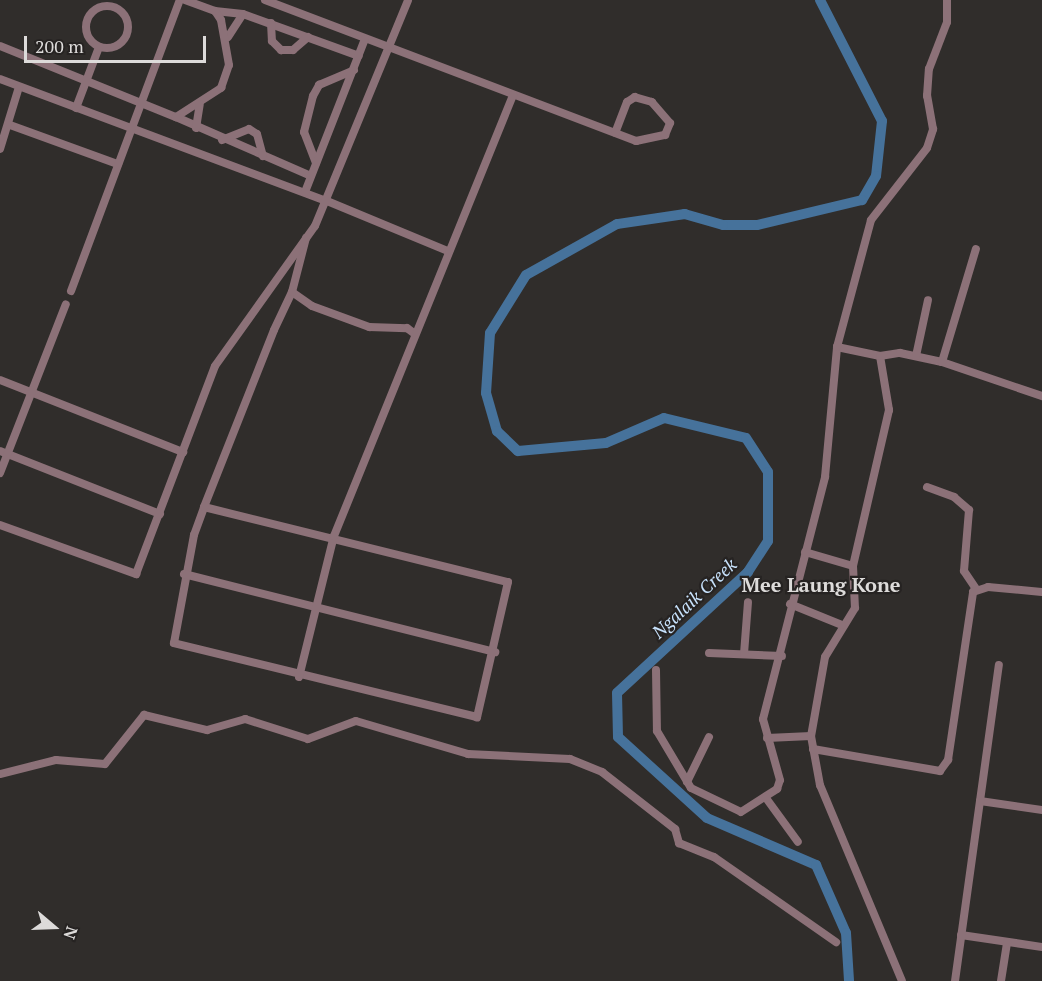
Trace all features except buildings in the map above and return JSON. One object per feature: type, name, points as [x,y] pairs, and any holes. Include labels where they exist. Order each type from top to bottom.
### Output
[{"type":"street","points":[[71,291],[141,101],[183,0],[215,11],[243,14],[359,56]]},
{"type":"street","points":[[265,0],[513,95],[615,133],[640,141],[665,135],[670,123],[652,102],[635,97],[627,102],[615,133]]},
{"type":"street","points":[[0,525],[132,576],[160,514],[215,366],[306,238],[327,201],[387,46],[408,0]]},
{"type":"street","points":[[656,670],[657,731],[687,782],[711,801],[741,812],[766,798],[780,780],[763,718],[782,656],[790,604],[825,477],[837,347],[871,220],[927,148],[933,129],[929,69],[947,22],[946,0]]},
{"type":"street","points":[[116,4],[128,23],[125,39],[114,48],[99,47],[87,36],[86,22],[100,7],[116,4]]},
{"type":"street","points":[[176,117],[200,104],[221,88],[230,65],[228,37],[215,11]]},
{"type":"street","points":[[228,37],[243,14]]},
{"type":"street","points":[[271,23],[272,41],[281,50],[293,50],[308,37]]},
{"type":"street","points":[[305,192],[365,39]]},
{"type":"street","points":[[0,46],[141,101],[222,140],[312,176]]},
{"type":"street","points":[[76,108],[99,47]]},
{"type":"street","points":[[316,163],[304,132],[313,96],[319,85],[354,70]]},
{"type":"street","points":[[0,79],[131,130],[305,192],[448,251]]},
{"type":"street","points":[[0,149],[10,125],[19,87]]},
{"type":"street","points":[[299,677],[334,536],[513,95]]},
{"type":"street","points":[[196,128],[200,104]]},
{"type":"street","points":[[10,125],[118,164]]},
{"type":"street","points":[[222,140],[249,129],[257,134],[263,156]]},
{"type":"street","points":[[204,507],[334,536],[508,582],[495,652],[475,719],[177,646],[173,634],[184,574],[204,507],[292,292],[306,238]]},
{"type":"street","points":[[942,362],[976,249]]},
{"type":"street","points":[[292,292],[312,306],[369,327],[407,328],[415,334]]},
{"type":"street","points":[[916,356],[928,300]]},
{"type":"street","points":[[0,473],[4,453],[31,393],[66,304]]},
{"type":"street","points":[[837,347],[880,356],[916,356],[942,362],[1042,396]]},
{"type":"street","points":[[880,356],[889,410],[853,566],[855,608],[843,624],[825,657],[811,736],[820,785],[902,981]]},
{"type":"street","points":[[0,381],[183,452]]},
{"type":"street","points":[[4,453],[160,514]]},
{"type":"street","points":[[813,749],[940,771],[948,760],[976,589],[964,571],[969,510],[954,497],[927,487]]},
{"type":"street","points":[[805,552],[853,566]]},
{"type":"street","points":[[184,574],[495,652]]},
{"type":"street","points":[[976,589],[1042,592]]},
{"type":"street","points":[[744,654],[748,602]]},
{"type":"street","points":[[790,604],[843,624]]},
{"type":"street","points":[[710,653],[782,656]]},
{"type":"street","points":[[955,981],[999,665]]},
{"type":"street","points":[[0,774],[56,760],[105,764],[144,715],[207,730],[245,719],[308,739],[356,721],[468,754],[570,759],[602,772],[675,829],[679,843],[714,857],[837,942]]},
{"type":"street","points":[[767,738],[811,736]]},
{"type":"street","points":[[687,782],[709,737]]},
{"type":"street","points":[[766,798],[798,842]]},
{"type":"street","points":[[980,801],[1042,810]]},
{"type":"street","points":[[961,935],[1042,947]]},
{"type":"street","points":[[1001,981],[1007,942]]},
{"type":"waterway","name":"Ngalaik Creek","points":[[820,0],[882,121],[876,176],[862,200],[757,225],[723,225],[685,214],[617,224],[526,275],[490,333],[486,393],[497,431],[518,451],[606,443],[664,418],[746,438],[768,472],[768,541],[748,572],[617,693],[618,737],[707,818],[816,865],[846,933],[849,981]]},
{"type":"district","name":"Mee Laung Kone","points":[[821,584]]}]
